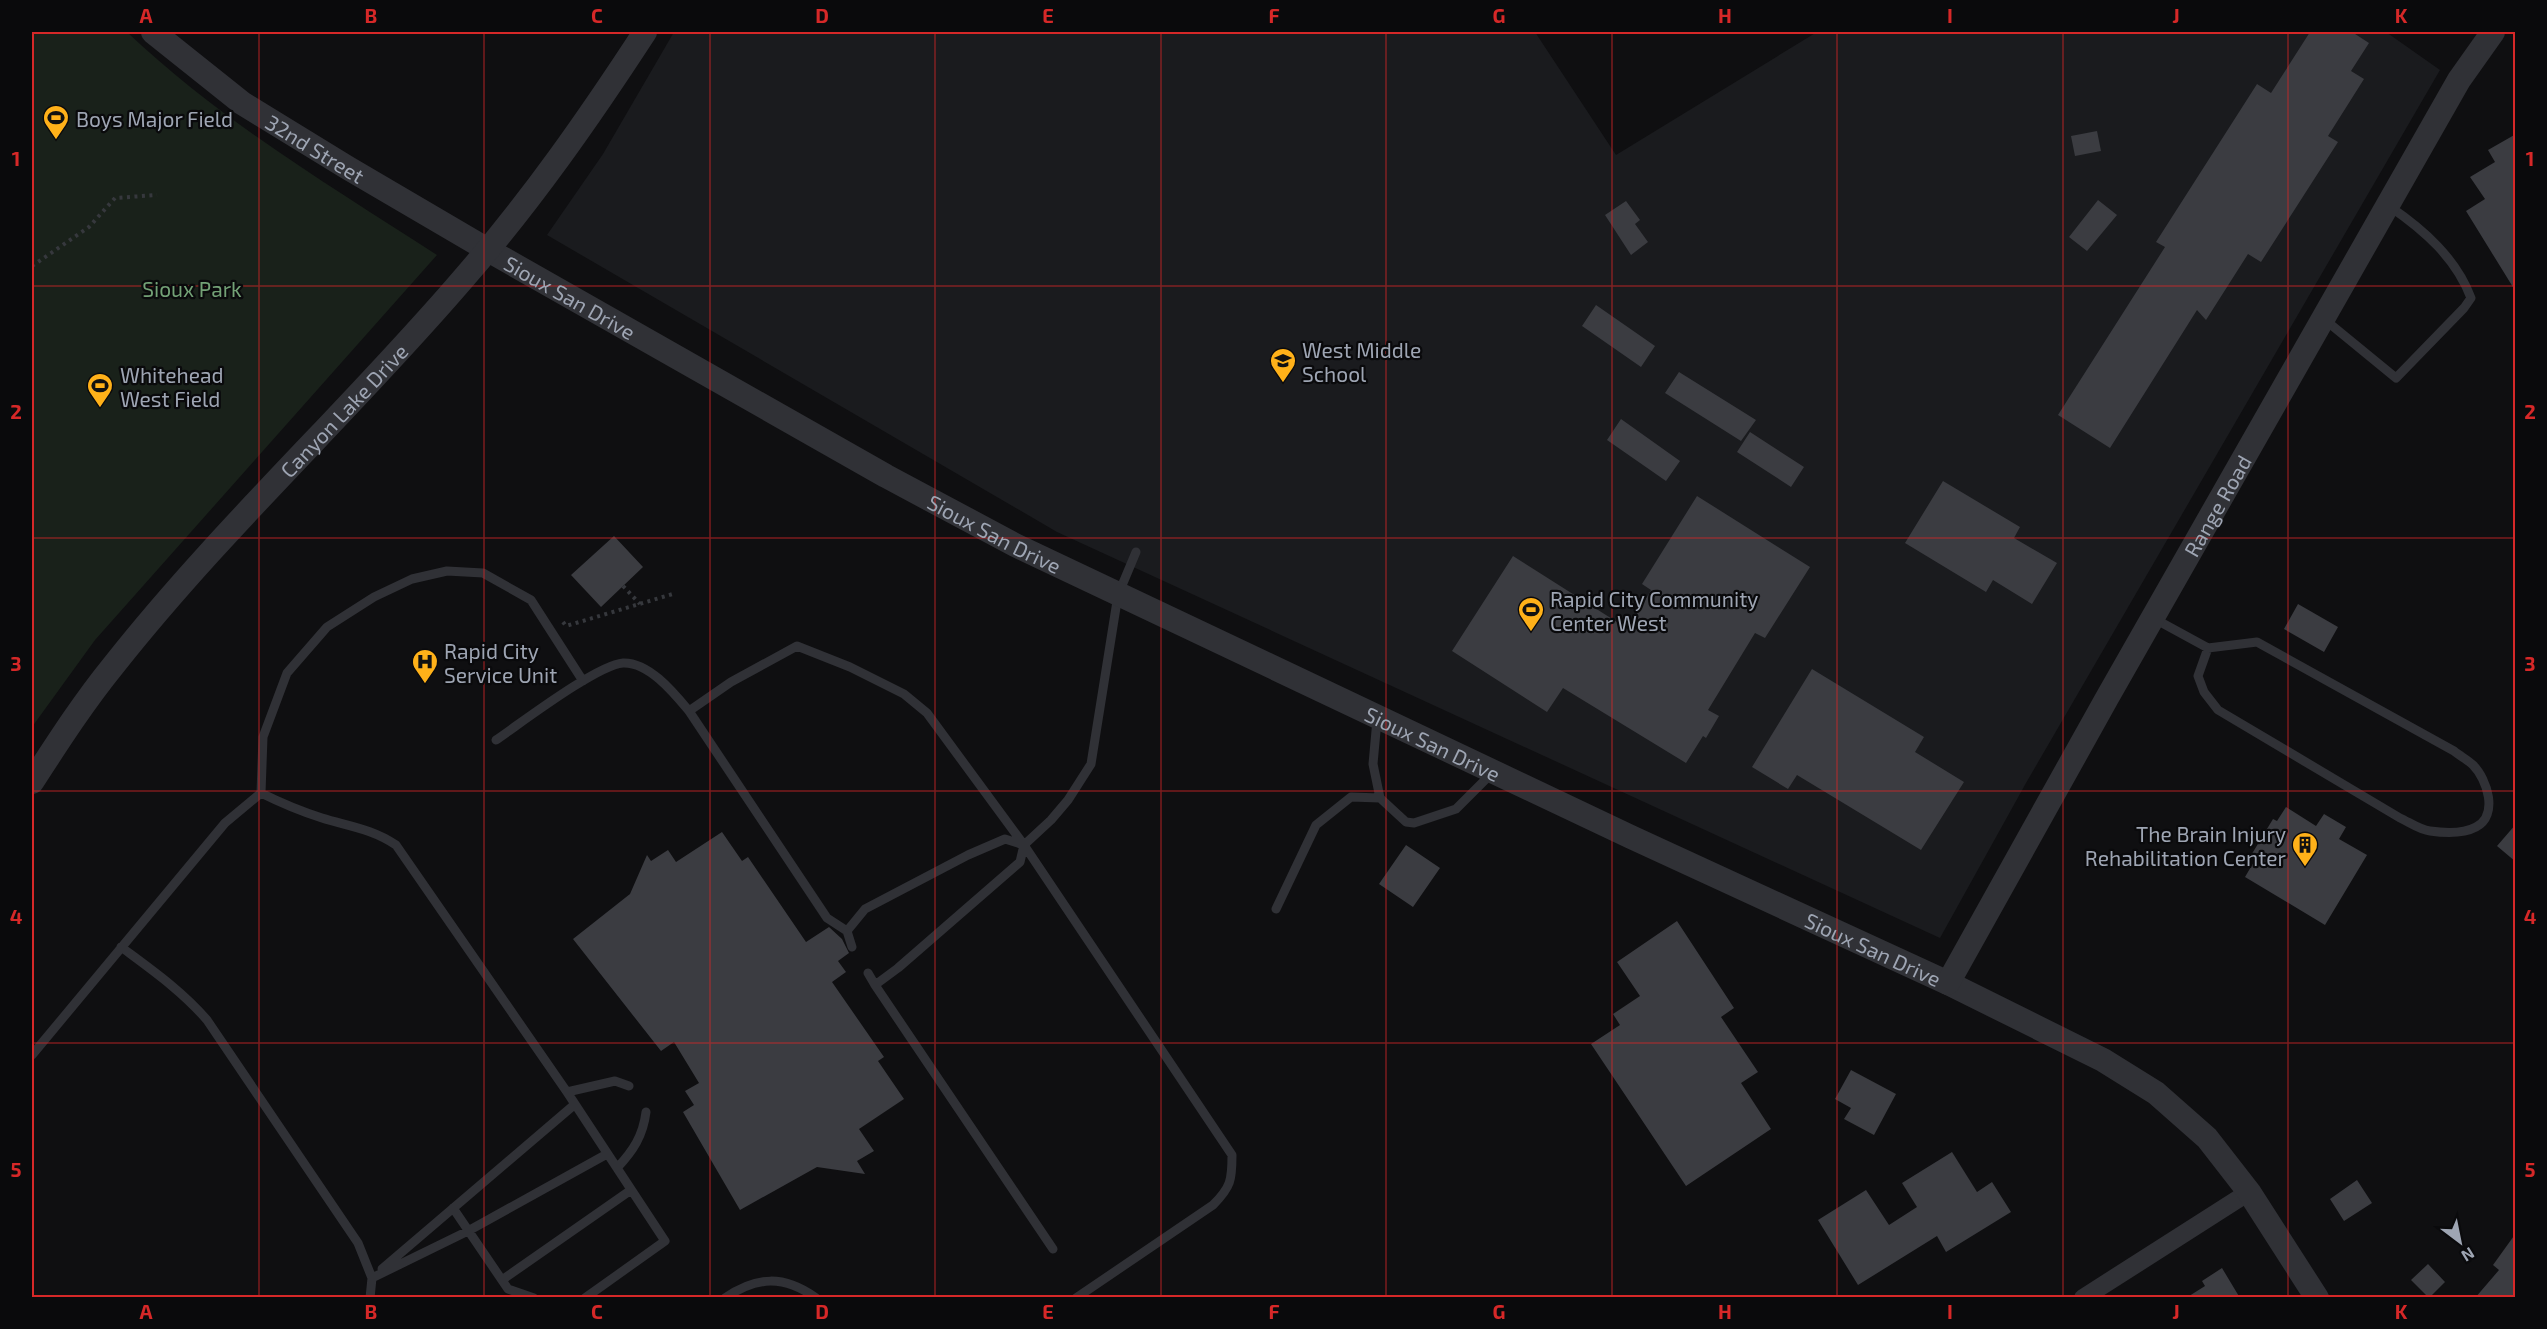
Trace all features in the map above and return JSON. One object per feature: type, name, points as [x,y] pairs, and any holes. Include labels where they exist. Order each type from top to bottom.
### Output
[{"type":"street","name":"32nd Street","points":[[153,32],[242,103],[488,250]]},
{"type":"street","name":"Canyon Lake Drive","points":[[32,782],[78,711],[146,626],[488,250],[556,164],[645,32]]},
{"type":"street","name":"Range Road","points":[[1948,983],[2459,80],[2493,32]]},
{"type":"street","name":"Sioux San Drive","points":[[488,250],[954,513],[1118,596],[1948,983],[2103,1060],[2156,1094],[2207,1138],[2250,1192],[2317,1298]]},
{"type":"street","points":[[2083,1298],[2250,1192]]},
{"type":"lane","points":[[2324,319],[2396,378],[2471,298],[2463,278],[2447,255],[2389,206]]},
{"type":"lane","points":[[875,985],[898,968],[1020,862],[1024,845],[1051,820],[1068,800],[1091,764],[1118,596],[1136,552]]},
{"type":"lane","points":[[32,1055],[225,823],[261,793],[262,737],[287,673],[327,627],[374,597],[412,579],[447,571],[483,573],[531,600],[583,681]]},
{"type":"lane","points":[[2153,618],[2208,648],[2257,642],[2454,751],[2474,766],[2488,790],[2490,803],[2485,816],[2478,827],[2456,833],[2427,831],[2400,818],[2217,710],[2204,692],[2198,676],[2208,648]]},
{"type":"lane","points":[[689,711],[731,682],[797,646],[850,667],[904,694],[927,713],[1024,845],[1232,1155],[1232,1178],[1226,1192],[1213,1205],[1076,1298]]},
{"type":"lane","points":[[496,740],[602,669],[624,663],[647,671],[662,681],[689,711],[827,918],[847,931],[852,947]]},
{"type":"lane","points":[[1377,718],[1373,764],[1380,798],[1406,822],[1414,823],[1456,809],[1493,772]]},
{"type":"lane","points":[[261,793],[307,813],[365,829],[396,845],[567,1092],[665,1241],[585,1298]]},
{"type":"lane","points":[[1276,909],[1316,825],[1351,797],[1380,798]]},
{"type":"lane","points":[[847,931],[865,909],[968,855],[1005,838],[1024,845]]},
{"type":"lane","points":[[121,947],[172,985],[192,1002],[207,1020],[358,1243],[372,1278],[370,1298]]},
{"type":"lane","points":[[868,973],[1053,1248]]},
{"type":"lane","points":[[567,1092],[615,1081],[629,1086]]},
{"type":"lane","points":[[372,1278],[574,1105]]},
{"type":"lane","points":[[617,1168],[632,1151],[644,1130],[646,1112]]},
{"type":"lane","points":[[372,1278],[468,1231],[607,1154]]},
{"type":"lane","points":[[502,1280],[631,1190]]},
{"type":"lane","points":[[453,1208],[508,1289],[534,1298]]},
{"type":"lane","points":[[725,1298],[766,1279],[800,1286],[816,1298]]},
{"type":"path","points":[[32,266],[89,227],[116,198],[157,195]]},
{"type":"path","points":[[623,586],[640,604]]},
{"type":"path","points":[[544,620],[562,620],[566,626],[676,593]]},
{"type":"shaded area","name":"West Middle School","points":[[674,32],[1535,32],[1616,155],[1817,32],[2386,32],[2440,70],[2026,783],[1940,938],[1057,532],[547,235],[603,154]]},
{"type":"green space","name":"Sioux Park","points":[[32,32],[127,32],[200,95],[238,123],[316,177],[437,255],[95,640],[32,727]]},
{"type":"building","points":[[2310,32],[2352,32],[2369,43],[2351,71],[2364,79],[2328,136],[2338,142],[2261,262],[2248,254],[2206,320],[2197,310],[2110,448],[2058,415],[2165,247],[2156,242],[2257,84],[2271,93]]},
{"type":"building","points":[[2097,131],[2101,151],[2075,156],[2071,136]]},
{"type":"building","points":[[2516,134],[2516,292],[2466,211],[2485,199],[2470,177],[2495,162],[2488,150]]},
{"type":"building","points":[[2098,200],[2117,215],[2087,251],[2069,237]]},
{"type":"building","points":[[1626,201],[1640,220],[1635,224],[1648,242],[1631,255],[1605,215]]},
{"type":"building","points":[[1596,305],[1655,346],[1641,367],[1582,326]]},
{"type":"building","points":[[1679,372],[1756,420],[1741,441],[1665,393]]},
{"type":"building","points":[[1621,419],[1680,461],[1666,481],[1607,440]]},
{"type":"building","points":[[1750,432],[1804,467],[1791,487],[1737,452]]},
{"type":"building","points":[[1943,481],[2020,527],[2014,538],[2057,563],[2032,604],[1993,580],[1986,592],[1905,543]]},
{"type":"building","points":[[1697,496],[1810,567],[1765,638],[1755,633],[1708,710],[1719,716],[1706,738],[1703,736],[1686,763],[1563,688],[1547,712],[1452,651],[1513,556],[1628,629],[1651,590],[1642,584]]},
{"type":"building","points":[[614,536],[643,567],[601,607],[571,575]]},
{"type":"building","points":[[2298,604],[2338,627],[2324,652],[2284,629]]},
{"type":"building","points":[[1812,669],[1924,737],[1915,752],[1964,782],[1921,850],[1797,775],[1788,789],[1752,767]]},
{"type":"building","name":"The Brain Injury Rehabilitation Center","points":[[2286,807],[2316,826],[2324,814],[2346,827],[2339,839],[2367,855],[2325,925],[2245,877],[2255,860],[2250,857],[2273,819],[2277,821]]},
{"type":"building","points":[[2516,824],[2516,862],[2497,846]]},
{"type":"building","points":[[722,832],[742,861],[748,857],[806,942],[829,927],[842,939],[849,953],[838,961],[846,972],[832,982],[884,1057],[878,1061],[904,1099],[859,1129],[874,1151],[857,1161],[865,1174],[817,1167],[740,1210],[683,1112],[694,1105],[685,1091],[699,1083],[674,1042],[661,1051],[573,939],[630,894],[647,855],[651,861],[668,850],[676,862]]},
{"type":"building","points":[[1406,845],[1440,868],[1413,907],[1379,884]]},
{"type":"building","points":[[1677,921],[1734,1008],[1721,1017],[1758,1072],[1741,1083],[1771,1129],[1686,1186],[1591,1044],[1620,1025],[1613,1014],[1640,996],[1617,962]]},
{"type":"building","points":[[1851,1070],[1896,1094],[1874,1135],[1844,1119],[1851,1108],[1835,1099]]},
{"type":"building","points":[[1952,1152],[1977,1192],[1992,1182],[2011,1212],[1946,1252],[1937,1236],[1858,1285],[1818,1220],[1866,1190],[1889,1225],[1917,1207],[1902,1183]]},
{"type":"building","points":[[2357,1180],[2372,1203],[2344,1221],[2330,1199]]},
{"type":"building","points":[[2516,1233],[2516,1298],[2475,1298],[2499,1270],[2493,1265]]},
{"type":"building","points":[[2428,1264],[2445,1282],[2429,1298],[2411,1280]]},
{"type":"building","points":[[2222,1268],[2240,1298],[2186,1298],[2205,1286],[2202,1281]]},
{"type":"place","name":"Boys Major Field","points":[[56,141]]},
{"type":"place","name":"West Middle School","points":[[1283,384]]},
{"type":"place","name":"Whitehead West Field","points":[[100,409]]},
{"type":"place","name":"Rapid City Community Center West","points":[[1531,633]]},
{"type":"place","name":"Rapid City Service Unit","points":[[425,685]]},
{"type":"place","name":"The Brain Injury Rehabilitation Center","points":[[2305,868]]}]
